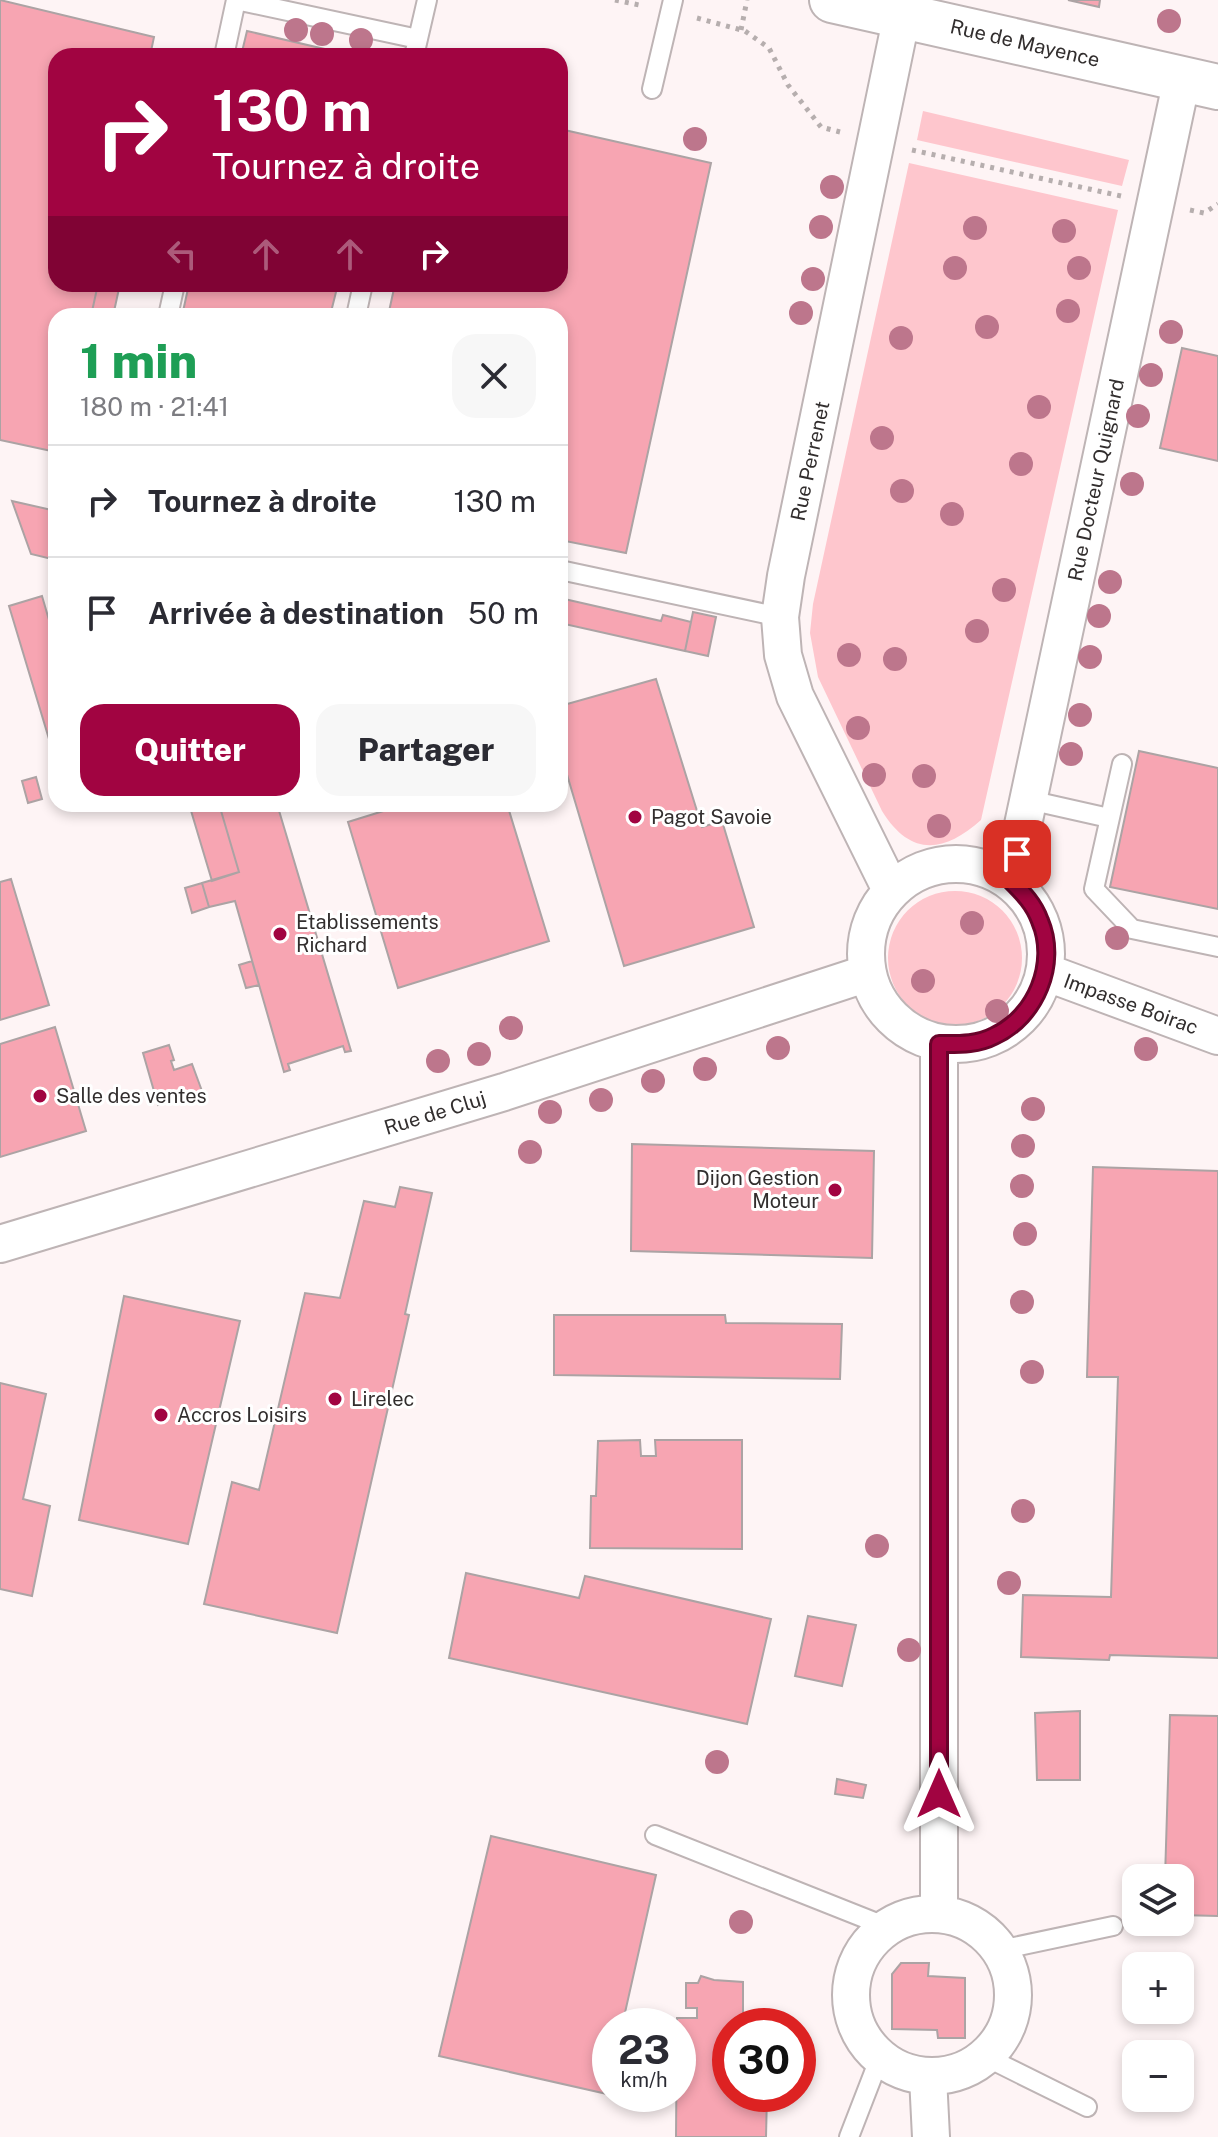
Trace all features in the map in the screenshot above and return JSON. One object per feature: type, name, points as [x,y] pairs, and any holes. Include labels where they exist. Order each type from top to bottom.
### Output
[{"type":"main road","name":"Rue de Mayence","points":[[832,0],[914,12],[1200,83]]},
{"type":"street","name":"Rue Perrenet","points":[[891,890],[795,696],[783,655],[780,617],[786,576],[914,12]]},
{"type":"street","name":"Rue Docteur Quignard","points":[[1011,881],[1200,83]]},
{"type":"street","points":[[962,863],[988,868],[1011,881],[1029,899],[1041,922],[1046,947],[1045,972],[1035,999],[1017,1021],[994,1036],[968,1044],[939,1044],[911,1034],[888,1014],[871,989],[865,959],[867,934],[876,910],[891,890],[912,874],[937,865],[962,863]]},
{"type":"street","name":"Impasse Boirac","points":[[1045,972],[1218,1036]]},
{"type":"street","name":"Rue de Cluj","points":[[0,1244],[504,1092],[868,973]]},
{"type":"street","points":[[939,1044],[939,1914]]},
{"type":"street","points":[[939,1914],[963,1919],[984,1932],[1000,1950],[1010,1971],[1014,1994],[1010,2017],[1001,2039],[986,2057],[949,2075],[928,2077],[902,2071],[880,2057],[863,2039],[853,2015],[851,1990],[856,1966],[868,1943],[887,1927],[912,1916],[939,1914]]},
{"type":"street","points":[[928,2077],[931,2137]]},
{"type":"lane","points":[[226,48],[236,0],[416,48],[427,0]]},
{"type":"lane","points":[[652,89],[673,0]]},
{"type":"lane","points":[[568,572],[780,617]]},
{"type":"lane","points":[[1122,764],[1094,889],[1132,929],[1218,947]]},
{"type":"lane","points":[[1029,800],[1109,818]]},
{"type":"lane","points":[[655,1835],[887,1927]]},
{"type":"lane","points":[[1000,1950],[1113,1926]]},
{"type":"lane","points":[[849,2137],[880,2057]]},
{"type":"lane","points":[[986,2057],[1087,2107]]},
{"type":"path","points":[[741,30],[747,0]]},
{"type":"shaded area","points":[[923,111],[1129,160],[1122,186],[917,140]]},
{"type":"shaded area","points":[[909,163],[1118,210],[981,820],[953,839],[928,845],[904,836],[882,811],[818,677],[810,633],[813,604]]},
{"type":"shaded area","points":[[955,891],[980,896],[1002,911],[1017,933],[1022,958],[1017,983],[1002,1005],[980,1020],[955,1025],[930,1020],[908,1005],[893,983],[888,958],[893,933],[908,911],[930,896]]},
{"type":"building","points":[[0,0],[154,37],[152,48],[48,48],[48,292],[96,292],[93,308],[48,308],[48,450],[0,440]]},
{"type":"building","points":[[1068,0],[1100,0],[1099,7]]},
{"type":"building","points":[[247,31],[320,48],[243,48]]},
{"type":"building","points":[[568,131],[711,163],[626,553],[568,542],[568,308],[390,308],[393,292],[568,292]]},
{"type":"building","points":[[96,292],[118,292],[115,308],[93,308]]},
{"type":"building","points":[[187,292],[336,292],[332,308],[184,308]]},
{"type":"building","points":[[1182,348],[1218,356],[1218,461],[1160,448]]},
{"type":"building","points":[[12,501],[48,509],[48,558],[31,554]]},
{"type":"building","points":[[42,596],[48,617],[48,736],[9,606]]},
{"type":"building","points":[[568,600],[661,621],[663,615],[691,622],[685,651],[568,625]]},
{"type":"building","points":[[693,612],[716,617],[708,656],[685,651]]},
{"type":"building","points":[[656,679],[702,827],[722,821],[754,927],[624,966],[568,778],[568,704]]},
{"type":"building","points":[[1139,751],[1218,768],[1218,909],[1110,887]]},
{"type":"building","points":[[36,777],[42,799],[28,803],[22,781]]},
{"type":"building","points":[[191,812],[221,812],[239,872],[212,881]]},
{"type":"building","name":"Etablissements Richard","points":[[221,812],[279,812],[351,1051],[345,1052],[343,1046],[288,1064],[290,1070],[284,1072],[235,901],[209,907],[202,883],[239,872]]},
{"type":"building","points":[[380,812],[509,812],[549,941],[398,988],[348,822]]},
{"type":"building","points":[[11,879],[49,1005],[0,1020],[0,882]]},
{"type":"building","points":[[202,883],[209,907],[192,913],[185,888]]},
{"type":"building","points":[[252,961],[259,985],[246,988],[239,965]]},
{"type":"building","points":[[55,1027],[86,1131],[0,1157],[0,1044]]},
{"type":"building","points":[[169,1045],[174,1070],[192,1064],[202,1091],[158,1105],[143,1053]]},
{"type":"building","points":[[632,1144],[874,1151],[872,1258],[631,1251]]},
{"type":"building","points":[[1093,1167],[1218,1171],[1218,1658],[1110,1655],[1109,1660],[1021,1657],[1023,1595],[1111,1597],[1118,1377],[1087,1377]]},
{"type":"building","name":"Lirelec","points":[[400,1187],[432,1193],[405,1314],[409,1315],[337,1633],[204,1604],[232,1482],[259,1490],[305,1293],[340,1298],[364,1201],[395,1207]]},
{"type":"building","points":[[124,1296],[240,1321],[188,1544],[79,1520]]},
{"type":"building","points":[[554,1315],[725,1315],[726,1323],[842,1324],[840,1379],[554,1375]]},
{"type":"building","points":[[0,1383],[46,1394],[23,1499],[50,1506],[32,1596],[0,1589]]},
{"type":"building","points":[[640,1440],[641,1456],[656,1456],[655,1440],[742,1440],[742,1549],[590,1548],[591,1496],[596,1496],[598,1441]]},
{"type":"building","points":[[466,1573],[579,1598],[585,1576],[771,1619],[747,1724],[449,1658]]},
{"type":"building","points":[[808,1616],[856,1625],[842,1686],[795,1676]]},
{"type":"building","points":[[1080,1711],[1080,1780],[1037,1780],[1035,1713]]},
{"type":"building","points":[[1170,1715],[1218,1716],[1218,1916],[1194,1915],[1194,1864],[1165,1864]]},
{"type":"building","points":[[837,1779],[866,1785],[863,1798],[835,1794]]},
{"type":"building","points":[[491,1836],[656,1875],[626,2008],[592,2008],[592,2091],[439,2056]]},
{"type":"building","points":[[901,1963],[929,1963],[928,1976],[965,1978],[965,2038],[938,2038],[937,2030],[892,2029],[892,1974]]},
{"type":"building","points":[[701,1976],[743,1982],[743,2008],[712,2008],[712,2112],[767,2112],[766,2137],[676,2137],[676,2112],[696,2112],[697,2008],[686,2008],[686,1983],[698,1983]]},
{"type":"place","name":"Pagot Savoie","points":[[635,817]]},
{"type":"place","name":"Etablissements Richard","points":[[280,934]]},
{"type":"place","name":"Salle des ventes","points":[[40,1096]]},
{"type":"place","name":"Dijon Gestion Moteur","points":[[835,1190]]},
{"type":"place","name":"Lirelec","points":[[335,1399]]},
{"type":"place","name":"Accros Loisirs","points":[[161,1415]]},
{"type":"route","points":[[939,1794],[939,1044],[968,1044],[994,1036],[1017,1021],[1035,999],[1045,972],[1046,947],[1041,922],[1029,899],[1011,881],[1017,854]]}]
